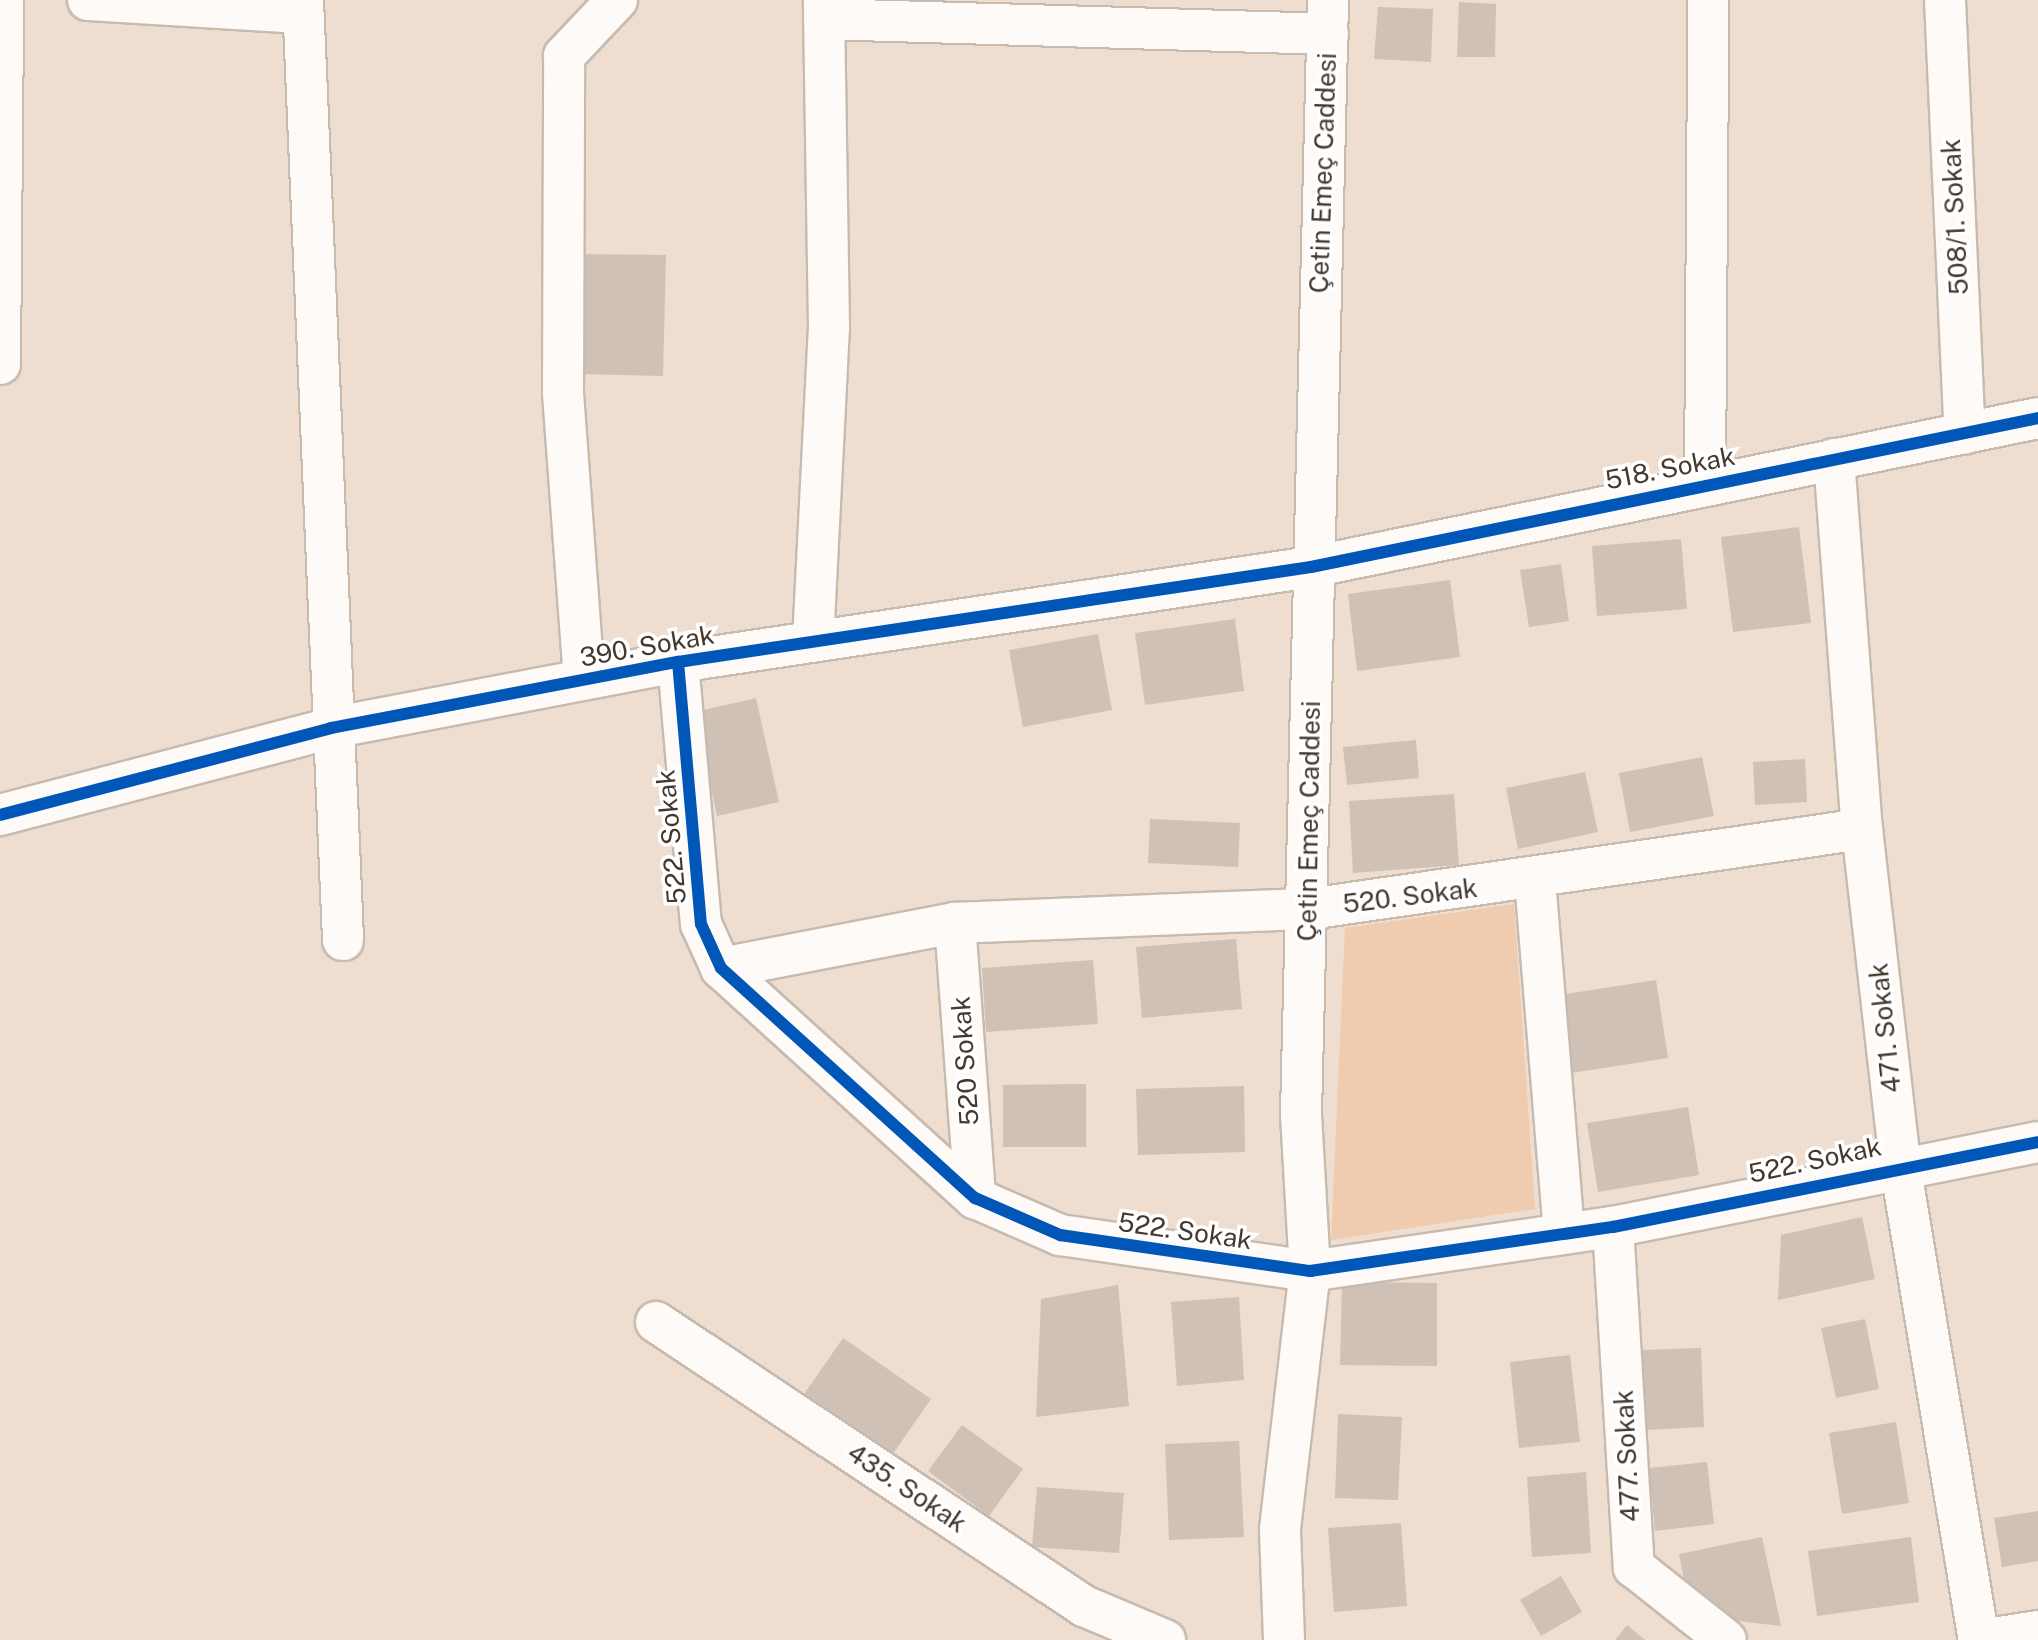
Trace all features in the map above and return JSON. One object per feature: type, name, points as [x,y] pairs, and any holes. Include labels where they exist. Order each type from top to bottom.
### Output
[{"type":"street","points":[[0,364],[3,0]]},
{"type":"street","points":[[88,0],[302,7],[331,728],[343,940]]},
{"type":"street","points":[[584,679],[563,393],[564,56],[617,0]]},
{"type":"street","points":[[1705,482],[1708,0]]},
{"type":"street","name":"508/1. Sokak","points":[[1945,0],[1965,434]]},
{"type":"street","points":[[813,642],[829,328],[824,9],[1328,17]]},
{"type":"street","name":"Çetin Emeç Caddesi","points":[[1284,1640],[1280,1529],[1310,1271],[1301,1114],[1309,909],[1311,567],[1328,17]]},
{"type":"street","name":"518. Sokak","points":[[1311,567],[1705,482],[2038,418]]},
{"type":"street","name":"471. Sokak","points":[[1834,459],[1862,829],[1900,1164],[1980,1640]]},
{"type":"street","name":"390. Sokak","points":[[0,815],[331,728],[584,679],[678,662],[1311,567]]},
{"type":"street","name":"522. Sokak","points":[[678,662],[701,924],[721,968],[975,1198],[1060,1235],[1310,1271],[1564,1230],[1613,1227],[1900,1164],[2038,1142]]},
{"type":"street","name":"520. Sokak","points":[[721,968],[955,923],[1309,909],[1535,880],[1862,829]]},
{"type":"street","points":[[1535,880],[1564,1230]]},
{"type":"street","name":"520 Sokak","points":[[955,923],[975,1198]]},
{"type":"street","name":"477. Sokak","points":[[1613,1227],[1634,1567],[1726,1640]]},
{"type":"street","name":"435. Sokak","points":[[656,1322],[1084,1606],[1165,1640]]},
{"type":"street","points":[[1980,1640],[2038,1631]]},
{"type":"shaded area","points":[[1514,904],[1535,1209],[1331,1240],[1345,928]]},
{"type":"building","points":[[1459,2],[1496,4],[1495,57],[1457,57]]},
{"type":"building","points":[[1378,7],[1433,9],[1431,62],[1374,59]]},
{"type":"building","points":[[582,254],[666,255],[663,376],[580,374]]},
{"type":"building","points":[[1799,527],[1811,623],[1733,632],[1721,537]]},
{"type":"building","points":[[1681,539],[1687,609],[1597,616],[1592,546]]},
{"type":"building","points":[[1561,564],[1569,621],[1529,627],[1520,570]]},
{"type":"building","points":[[1450,580],[1460,657],[1357,671],[1348,594]]},
{"type":"building","points":[[1235,619],[1244,691],[1145,705],[1135,633]]},
{"type":"building","points":[[1098,634],[1112,710],[1023,727],[1009,650]]},
{"type":"building","points":[[756,698],[779,802],[717,816],[695,712]]},
{"type":"building","points":[[1416,740],[1419,778],[1347,785],[1343,747]]},
{"type":"building","points":[[1702,757],[1714,816],[1630,832],[1619,773]]},
{"type":"building","points":[[1805,759],[1807,802],[1755,805],[1753,762]]},
{"type":"building","points":[[1585,772],[1598,832],[1518,849],[1506,788]]},
{"type":"building","points":[[1454,794],[1459,865],[1353,873],[1349,801]]},
{"type":"building","points":[[1150,819],[1240,823],[1238,867],[1148,863]]},
{"type":"building","points":[[1236,939],[1242,1009],[1142,1018],[1136,947]]},
{"type":"building","points":[[1093,960],[1098,1024],[986,1032],[982,968]]},
{"type":"building","points":[[1656,980],[1668,1058],[1571,1073],[1560,995]]},
{"type":"building","points":[[1086,1084],[1086,1147],[1003,1147],[1003,1085]]},
{"type":"building","points":[[1244,1086],[1245,1152],[1138,1155],[1136,1089]]},
{"type":"building","points":[[1688,1107],[1699,1175],[1598,1192],[1587,1123]]},
{"type":"building","points":[[1862,1217],[1875,1279],[1778,1300],[1781,1235]]},
{"type":"building","points":[[1342,1282],[1437,1283],[1437,1366],[1340,1365]]},
{"type":"building","points":[[1118,1285],[1129,1406],[1036,1417],[1041,1299]]},
{"type":"building","points":[[1239,1297],[1244,1380],[1177,1386],[1171,1302]]},
{"type":"building","points":[[1865,1319],[1879,1389],[1836,1398],[1821,1328]]},
{"type":"building","points":[[843,1338],[931,1399],[890,1458],[802,1397]]},
{"type":"building","points":[[1701,1348],[1704,1427],[1644,1430],[1641,1350]]},
{"type":"building","points":[[1570,1355],[1580,1442],[1519,1448],[1510,1362]]},
{"type":"building","points":[[1338,1414],[1402,1417],[1398,1500],[1335,1498]]},
{"type":"building","points":[[1896,1422],[1909,1503],[1842,1514],[1829,1433]]},
{"type":"building","points":[[962,1425],[1023,1469],[989,1516],[928,1471]]},
{"type":"building","points":[[1239,1441],[1244,1537],[1169,1540],[1165,1444]]},
{"type":"building","points":[[1707,1462],[1714,1524],[1655,1531],[1649,1468]]},
{"type":"building","points":[[1586,1472],[1591,1553],[1532,1557],[1527,1477]]},
{"type":"building","points":[[1037,1487],[1124,1493],[1119,1553],[1032,1547]]},
{"type":"building","points":[[2038,1511],[2038,1561],[2002,1567],[1994,1518]]},
{"type":"building","points":[[1401,1523],[1407,1606],[1334,1612],[1328,1528]]},
{"type":"building","points":[[1762,1537],[1781,1626],[1738,1621],[1687,1595],[1679,1554]]},
{"type":"building","points":[[1911,1537],[1919,1602],[1817,1616],[1808,1551]]},
{"type":"building","points":[[1561,1576],[1582,1612],[1541,1636],[1520,1600]]},
{"type":"building","points":[[1627,1625],[1645,1640],[1615,1640]]},
{"type":"cycle path","points":[[0,815],[331,728],[678,662],[1311,567],[2038,418]]},
{"type":"cycle path","points":[[678,662],[701,924],[721,968],[975,1198],[1060,1235],[1310,1271],[1613,1227],[2038,1142]]}]
